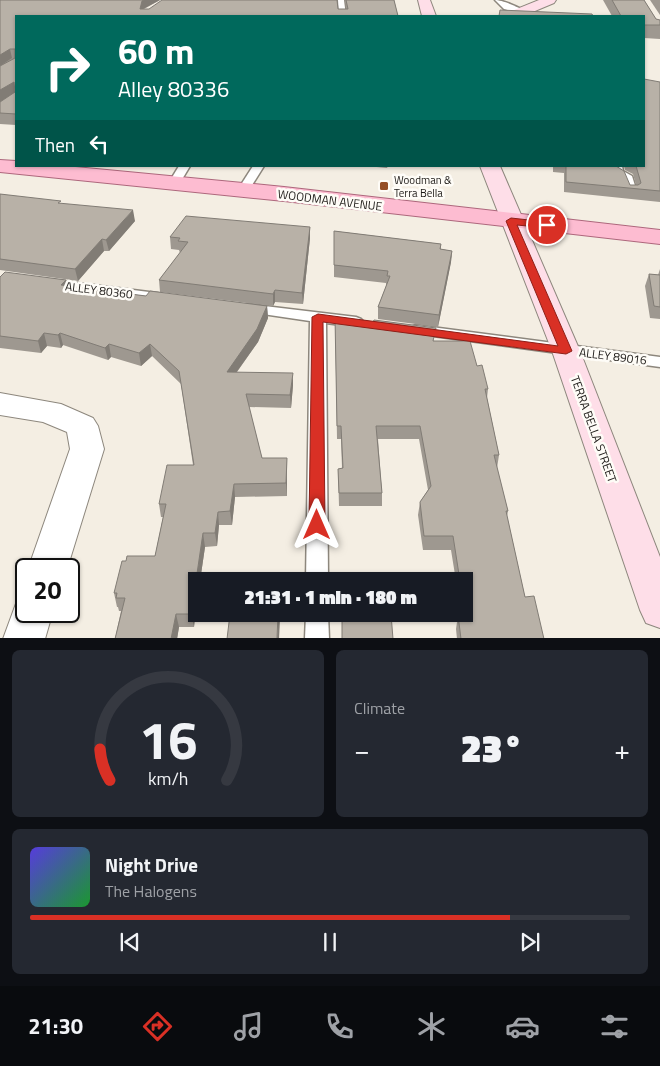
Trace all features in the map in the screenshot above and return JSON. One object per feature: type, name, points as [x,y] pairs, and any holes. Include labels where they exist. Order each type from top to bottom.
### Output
[{"type":"main road","points":[[424,0],[429,15]]},
{"type":"main road","points":[[517,14],[550,0]]},
{"type":"main road","name":"WOODMAN AVENUE","points":[[0,166],[15,167]]},
{"type":"main road","name":"WOODMAN AVENUE","points":[[18,167],[180,175],[243,191],[660,237]]},
{"type":"main road","name":"TERRA BELLA STREET","points":[[490,167],[566,351],[660,610]]},
{"type":"street","points":[[0,404],[50,412],[82,426],[87,449],[51,558]]},
{"type":"street","points":[[24,638],[29,623]]},
{"type":"lane","points":[[341,0],[343,15]]},
{"type":"lane","points":[[498,0],[517,14]]},
{"type":"lane","points":[[243,191],[257,167]]},
{"type":"lane","points":[[616,167],[618,173],[628,178],[631,192]]},
{"type":"lane","name":"ALLEY 80360","points":[[29,281],[173,299]]},
{"type":"lane","points":[[231,306],[375,325]]},
{"type":"lane","points":[[317,572],[318,317]]},
{"type":"lane","name":"ALLEY 89016","points":[[404,329],[660,362]]},
{"type":"lane","points":[[316,638],[317,622]]},
{"type":"building","points":[[0,0],[144,0],[140,9],[149,9],[162,0],[337,0],[338,9],[348,9],[346,0],[394,0],[398,15],[15,15],[15,49],[10,49],[0,55]]},
{"type":"building","points":[[612,0],[644,0],[656,19],[660,20],[660,25],[645,25],[645,15],[620,15]]},
{"type":"building","points":[[500,10],[592,15],[499,15]]},
{"type":"building","points":[[15,58],[15,92],[14,82],[0,90],[0,66]]},
{"type":"building","points":[[645,79],[660,82],[660,191],[566,182],[566,167],[618,167],[624,171],[630,185],[641,183],[636,167],[645,167]]},
{"type":"building","points":[[15,92],[15,114],[0,113],[0,102]]},
{"type":"building","points":[[0,194],[61,201],[58,203],[133,210],[106,240],[102,239],[75,269],[0,259]]},
{"type":"building","points":[[186,216],[310,227],[302,293],[275,290],[273,294],[159,280],[188,242],[178,241],[180,238],[170,237]]},
{"type":"building","points":[[334,231],[441,244],[440,249],[452,251],[439,315],[378,307],[390,276],[387,276],[388,271],[334,265]]},
{"type":"building","points":[[5,272],[66,280],[61,285],[146,296],[150,291],[267,306],[257,329],[227,372],[293,373],[290,395],[246,394],[262,458],[287,458],[286,483],[234,484],[230,511],[218,512],[215,533],[203,533],[197,572],[188,572],[188,614],[176,614],[171,638],[115,638],[125,598],[116,598],[117,593],[114,593],[122,561],[126,561],[127,556],[155,556],[166,504],[159,504],[167,465],[194,465],[179,371],[150,344],[139,353],[109,344],[105,348],[60,333],[58,335],[44,333],[38,341],[0,336],[0,277]]},
{"type":"building","points":[[649,274],[660,275],[660,307],[654,306]]},
{"type":"building","points":[[335,317],[436,328],[433,341],[470,341],[477,366],[482,365],[488,389],[485,389],[499,455],[494,455],[508,511],[506,511],[525,597],[534,596],[544,638],[461,638],[459,622],[473,622],[473,572],[459,572],[453,536],[424,536],[420,502],[431,486],[420,426],[376,426],[382,493],[339,493],[338,469],[343,468],[341,426],[337,426]]},
{"type":"building","points":[[229,622],[278,622],[277,638],[227,638]]},
{"type":"building","points":[[342,622],[392,622],[393,638],[342,638]]},
{"type":"place","name":"Woodman & Terra Bella","points":[[384,186]]},
{"type":"route","points":[[317,525],[318,317],[566,351],[511,221],[547,225]]}]
